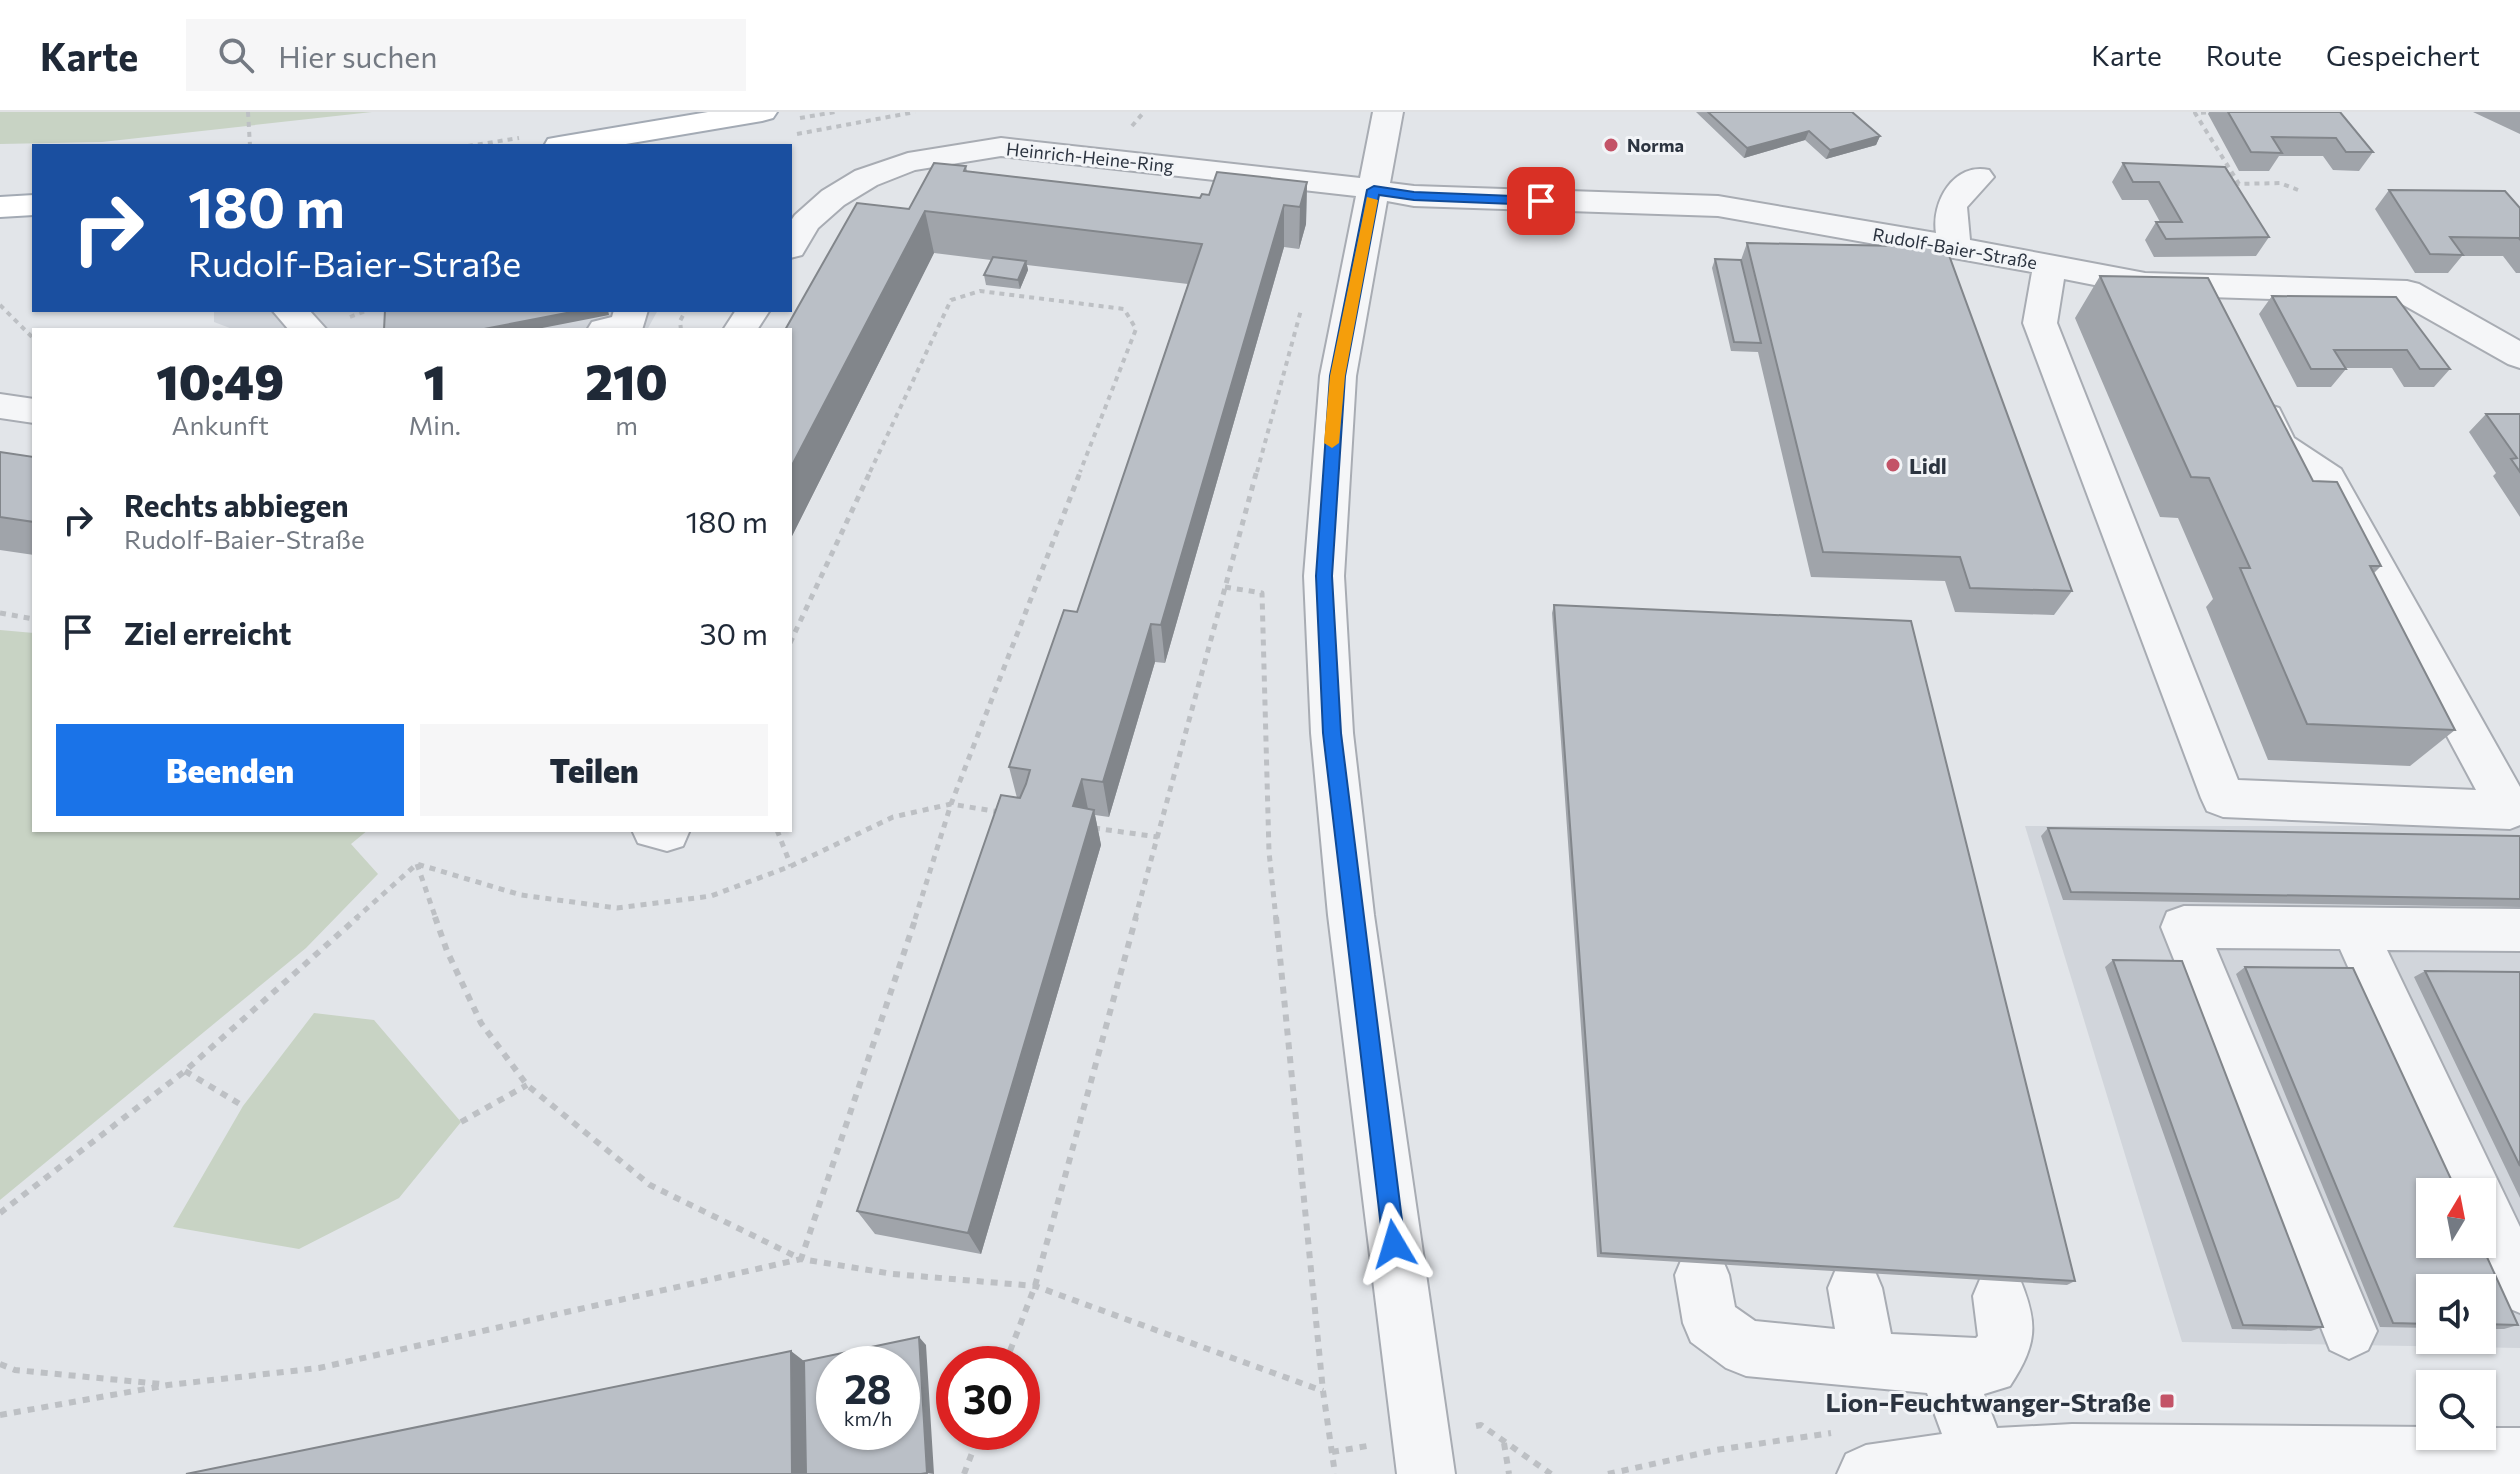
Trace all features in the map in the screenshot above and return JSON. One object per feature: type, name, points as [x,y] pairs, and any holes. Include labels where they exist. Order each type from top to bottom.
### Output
[{"type":"main road","points":[[584,144],[621,141],[762,112]]},
{"type":"main road","points":[[0,207],[32,205]]},
{"type":"street","points":[[1388,112],[1338,376],[1324,576],[1325,620],[1332,733],[1351,915],[1426,1474]]},
{"type":"street","name":"Heinrich-Heine-Ring","points":[[792,245],[806,222],[833,198],[866,178],[908,162],[1001,147],[1374,190]]},
{"type":"street","points":[[1956,247],[1947,216],[1954,196],[1978,177]]},
{"type":"street","name":"Rudolf-Baier-Straße","points":[[1374,190],[1414,196],[1718,206],[1956,247],[2145,284],[2407,292],[2520,356]]},
{"type":"street","points":[[2050,265],[2040,323],[2223,798],[2510,810],[2328,479],[2280,446],[2248,379]]},
{"type":"street","points":[[2203,286],[2222,326]]},
{"type":"street","points":[[291,312],[308,328]]},
{"type":"street","points":[[614,328],[628,325],[631,312]]},
{"type":"street","points":[[0,406],[32,411]]},
{"type":"street","points":[[2349,1331],[2184,927],[2520,930]]},
{"type":"street","points":[[2354,929],[2470,1178]]},
{"type":"street","points":[[2496,1234],[2520,1286]]},
{"type":"street","points":[[1702,1275],[1710,1323],[1746,1348],[1946,1367],[1990,1366],[2006,1342],[2000,1296]]},
{"type":"street","points":[[1855,1288],[1869,1360]]},
{"type":"street","points":[[1946,1367],[1979,1458]]},
{"type":"street","points":[[1866,1474],[1979,1458],[2133,1452],[2520,1457]]},
{"type":"path","points":[[248,112],[250,144]]},
{"type":"path","points":[[795,134],[915,112]]},
{"type":"path","points":[[2224,112],[2195,113],[2239,184],[2280,183],[2298,190]]},
{"type":"path","points":[[792,639],[951,300],[980,291],[1124,309],[1136,329],[951,804],[892,994],[801,1259]]},
{"type":"path","points":[[1012,1346],[1035,1286],[1303,303]]},
{"type":"path","points":[[0,305],[32,337]]},
{"type":"path","points":[[1225,587],[1262,593],[1269,852],[1332,1474]]},
{"type":"path","points":[[0,613],[32,619]]},
{"type":"path","points":[[417,864],[521,895],[617,908],[711,896],[791,866],[893,817],[951,804],[1007,814]]},
{"type":"path","points":[[1085,827],[1158,837]]},
{"type":"path","points":[[778,832],[791,866]]},
{"type":"path","points":[[417,864],[447,951],[481,1023],[527,1085],[650,1185],[801,1259],[893,1274],[1035,1286],[1323,1391]]},
{"type":"path","points":[[0,1213],[185,1071],[417,864]]},
{"type":"path","points":[[185,1071],[243,1106]]},
{"type":"path","points":[[461,1122],[527,1085]]},
{"type":"path","points":[[0,1415],[168,1385],[319,1368],[801,1259]]},
{"type":"path","points":[[0,1364],[15,1370],[168,1385]]},
{"type":"path","points":[[1481,1425],[1551,1474]]},
{"type":"path","points":[[1503,1442],[1509,1474]]},
{"type":"path","points":[[964,1474],[973,1450]]},
{"type":"shaded area","points":[[214,312],[657,312],[648,328],[230,328],[214,322]]},
{"type":"shaded area","points":[[2025,826],[2520,826],[2520,1348],[2496,1348],[2496,1274],[2416,1274],[2416,1346],[2182,1342]]},
{"type":"green space","points":[[0,112],[372,112],[102,142],[0,144]]},
{"type":"green space","points":[[0,630],[32,633],[32,832],[366,832],[351,844],[378,874],[306,948],[0,1200]]},
{"type":"green space","points":[[314,1013],[374,1020],[461,1122],[399,1198],[299,1249],[173,1227],[243,1106]]},
{"type":"building","name":"Norma","points":[[1708,112],[1852,112],[1880,136],[1830,150],[1809,131],[1747,148]]},
{"type":"building","points":[[2228,112],[2340,112],[2373,152],[2346,152],[2336,138],[2272,137],[2282,153],[2251,152]]},
{"type":"building","points":[[934,163],[966,166],[964,171],[1200,198],[1202,194],[1209,195],[1217,172],[1307,182],[1300,207],[1284,205],[1161,625],[1151,624],[1103,782],[1082,779],[1073,806],[1094,810],[968,1233],[857,1211],[1001,795],[1020,798],[1026,784],[1030,770],[1009,767],[1064,610],[1077,612],[1202,244],[925,211],[792,465],[792,328],[786,328],[857,203],[909,209]]},
{"type":"building","points":[[2123,163],[2225,167],[2269,237],[2166,239],[2156,222],[2182,222],[2159,182],[2133,182]]},
{"type":"building","points":[[2389,190],[2505,191],[2520,208],[2520,240],[2450,237],[2463,255],[2430,254]]},
{"type":"building","name":"Lidl","points":[[1747,243],[1946,247],[2072,591],[1970,588],[1960,557],[1823,552]]},
{"type":"building","points":[[993,257],[1026,261],[1018,280],[984,275]]},
{"type":"building","points":[[1715,259],[1741,260],[1761,343],[1734,342]]},
{"type":"building","points":[[2100,276],[2208,278],[2313,481],[2337,482],[2381,566],[2370,566],[2455,730],[2307,724],[2240,568],[2250,568],[2209,478],[2191,477]]},
{"type":"building","points":[[2272,296],[2396,297],[2450,369],[2420,369],[2407,350],[2334,350],[2346,369],[2311,369]]},
{"type":"building","points":[[385,312],[572,312],[489,328],[384,328]]},
{"type":"building","points":[[2486,414],[2520,414],[2520,472],[2511,459],[2517,458]]},
{"type":"building","points":[[0,452],[32,457],[32,522],[0,517]]},
{"type":"building","points":[[1554,605],[1911,621],[2075,1281],[1601,1253]]},
{"type":"building","points":[[2048,828],[2520,836],[2520,899],[2071,892]]},
{"type":"building","points":[[2113,960],[2182,961],[2323,1327],[2243,1325]]},
{"type":"building","points":[[2245,967],[2353,968],[2450,1178],[2416,1178],[2416,1258],[2487,1258],[2495,1274],[2416,1274],[2416,1324],[2393,1323]]},
{"type":"building","points":[[2425,971],[2520,972],[2520,1166]]},
{"type":"building","points":[[2496,1277],[2518,1325],[2496,1324]]},
{"type":"building","points":[[919,1337],[920,1346],[876,1346]]},
{"type":"building","points":[[791,1351],[792,1474],[186,1474]]},
{"type":"building","points":[[920,1354],[927,1473],[806,1474],[804,1361],[816,1358],[816,1450],[920,1450]]},
{"type":"slow traffic","points":[[1332,443],[1338,376],[1372,200]]},
{"type":"place","name":"Norma","points":[[1611,145]]},
{"type":"place","name":"Lidl","points":[[1893,465]]},
{"type":"place","name":"Lion-Feuchtwanger-Straße","points":[[2167,1401]]},
{"type":"route","points":[[1394,1244],[1351,915],[1326,650],[1324,576],[1338,376],[1374,190],[1414,196],[1541,201]]}]
